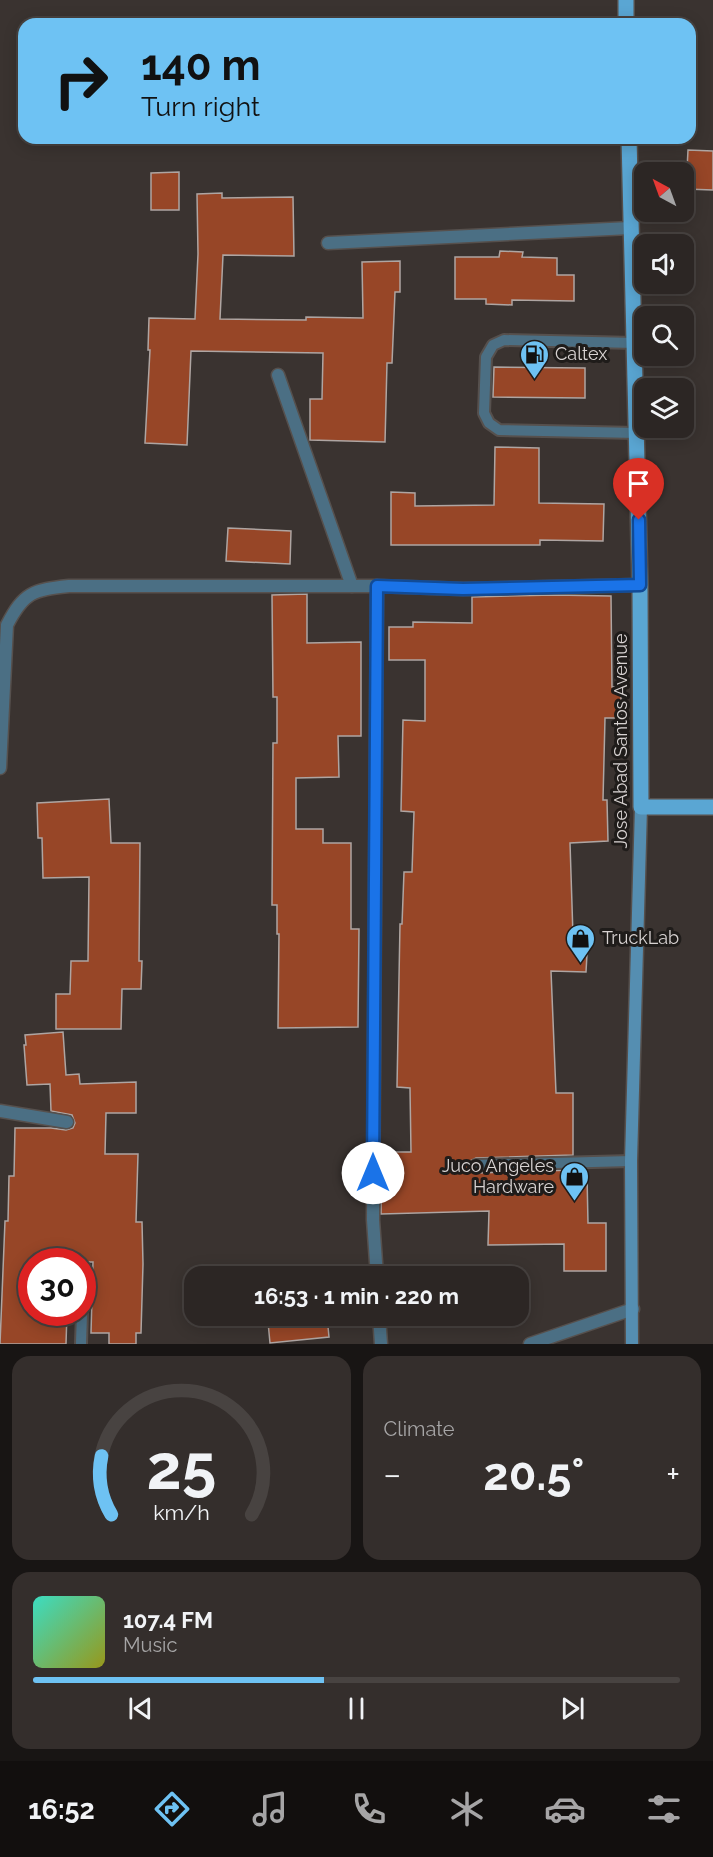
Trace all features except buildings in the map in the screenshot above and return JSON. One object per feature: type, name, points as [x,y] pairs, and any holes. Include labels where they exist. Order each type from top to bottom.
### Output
[{"type":"main road","points":[[626,0],[626,18]]},
{"type":"main road","name":"Jose Abad Santos Avenue","points":[[628,144],[634,320]]},
{"type":"main road","name":"Jose Abad Santos Avenue","points":[[632,1344],[631,1161],[641,807],[637,438]]},
{"type":"main road","points":[[641,807],[713,807]]},
{"type":"street","points":[[328,243],[630,228]]},
{"type":"street","points":[[278,375],[352,586]]},
{"type":"street","points":[[0,768],[8,625],[16,607],[39,589],[80,586],[377,586],[463,589],[640,585]]},
{"type":"street","points":[[376,1266],[373,1220],[377,586]]},
{"type":"street","points":[[0,1111],[66,1122]]},
{"type":"street","points":[[530,1344],[633,1309]]},
{"type":"street","points":[[380,1326],[381,1344]]},
{"type":"lane","points":[[634,343],[504,340],[493,345],[486,357],[484,413],[489,423],[499,430],[634,433]]},
{"type":"lane","points":[[476,1165],[631,1161]]},
{"type":"lane","points":[[81,1344],[82,1326]]},
{"type":"place","name":"Caltex","points":[[534,380]]},
{"type":"place","name":"TruckLab","points":[[581,964]]},
{"type":"place","name":"Juco Angeles Hardware","points":[[575,1202]]},
{"type":"route","points":[[373,1173],[377,586],[463,589],[640,585],[639,520]]}]
